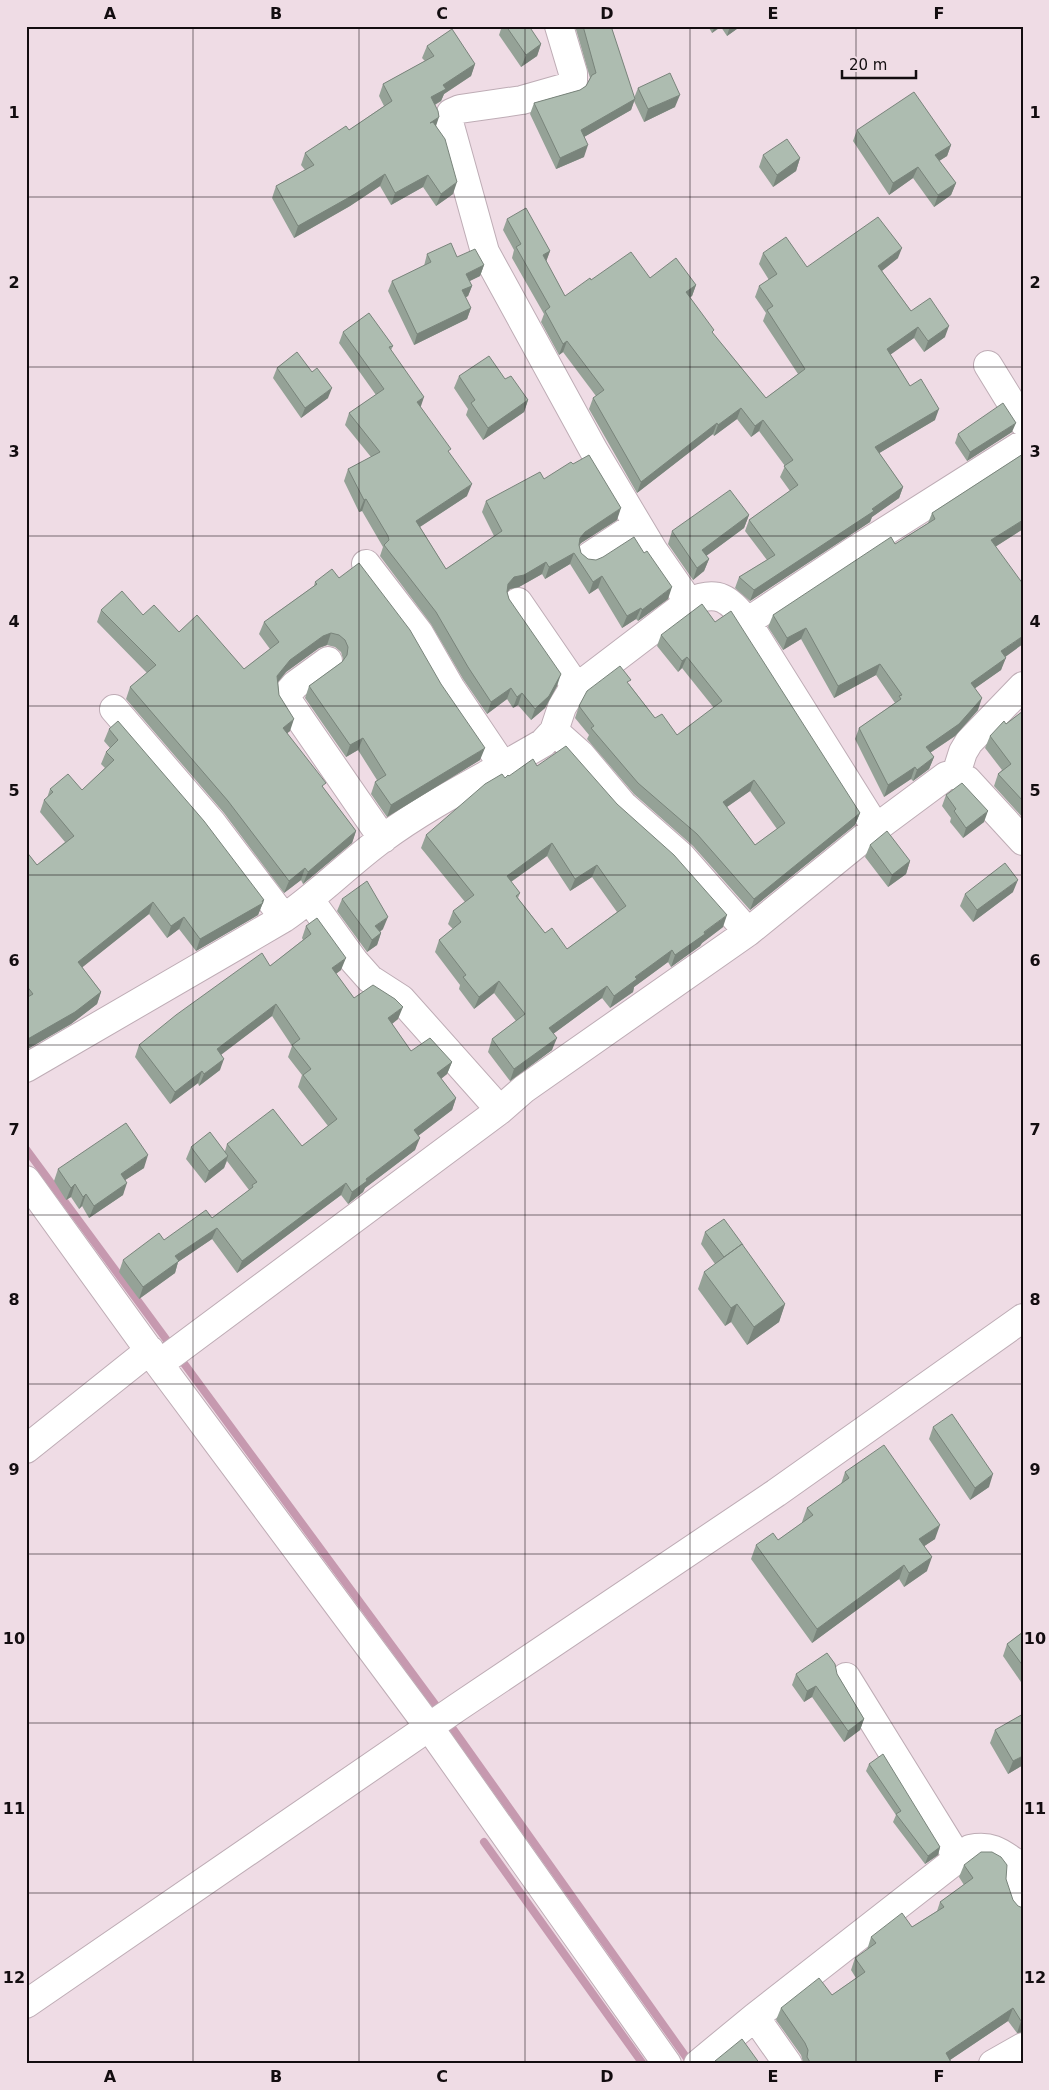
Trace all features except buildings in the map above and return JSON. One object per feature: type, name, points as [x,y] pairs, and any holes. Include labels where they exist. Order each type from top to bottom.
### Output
[{"type":"street","points":[[559,26],[572,73],[573,81],[571,86],[522,100],[460,109],[451,114],[449,122],[484,252],[637,525],[652,550],[689,602]]},
{"type":"street","points":[[988,365],[1023,422]]},
{"type":"street","points":[[748,622],[854,551],[1023,444]]},
{"type":"street","points":[[590,556],[637,525]]},
{"type":"street","points":[[366,564],[419,633],[450,687],[503,766]]},
{"type":"street","points":[[26,1068],[284,918],[310,900],[383,838],[436,803],[543,744],[554,731],[566,698],[689,602],[701,597],[713,596],[724,598],[736,606],[748,622],[876,828]]},
{"type":"street","points":[[518,602],[577,688]]},
{"type":"street","points":[[328,661],[288,693],[290,704],[383,838]]},
{"type":"street","points":[[956,774],[963,752],[969,742],[1023,686]]},
{"type":"street","points":[[114,709],[212,823],[284,918]]},
{"type":"street","points":[[554,731],[581,755],[624,806],[681,856],[748,932]]},
{"type":"street","points":[[26,1449],[165,1354],[500,1110],[524,1089],[748,932],[876,828],[946,776],[956,774],[967,780],[1023,841]]},
{"type":"street","points":[[310,900],[354,961],[370,979],[401,999],[500,1110]]},
{"type":"street","points":[[26,1180],[165,1354],[667,2064]]},
{"type":"street","points":[[26,2004],[458,1707],[776,1493],[1023,1318]]},
{"type":"street","points":[[846,1677],[958,1858]]},
{"type":"street","points":[[703,2060],[970,1849],[984,1846],[991,1848],[1023,1870],[1016,1883],[1016,1891],[1023,1906]]},
{"type":"street","points":[[755,2017],[788,2064]]},
{"type":"street","points":[[993,2064],[1023,2047]]},
{"type":"waterway","points":[[26,1149],[446,1719],[691,2064]]},
{"type":"waterway","points":[[484,1842],[643,2064]]}]
